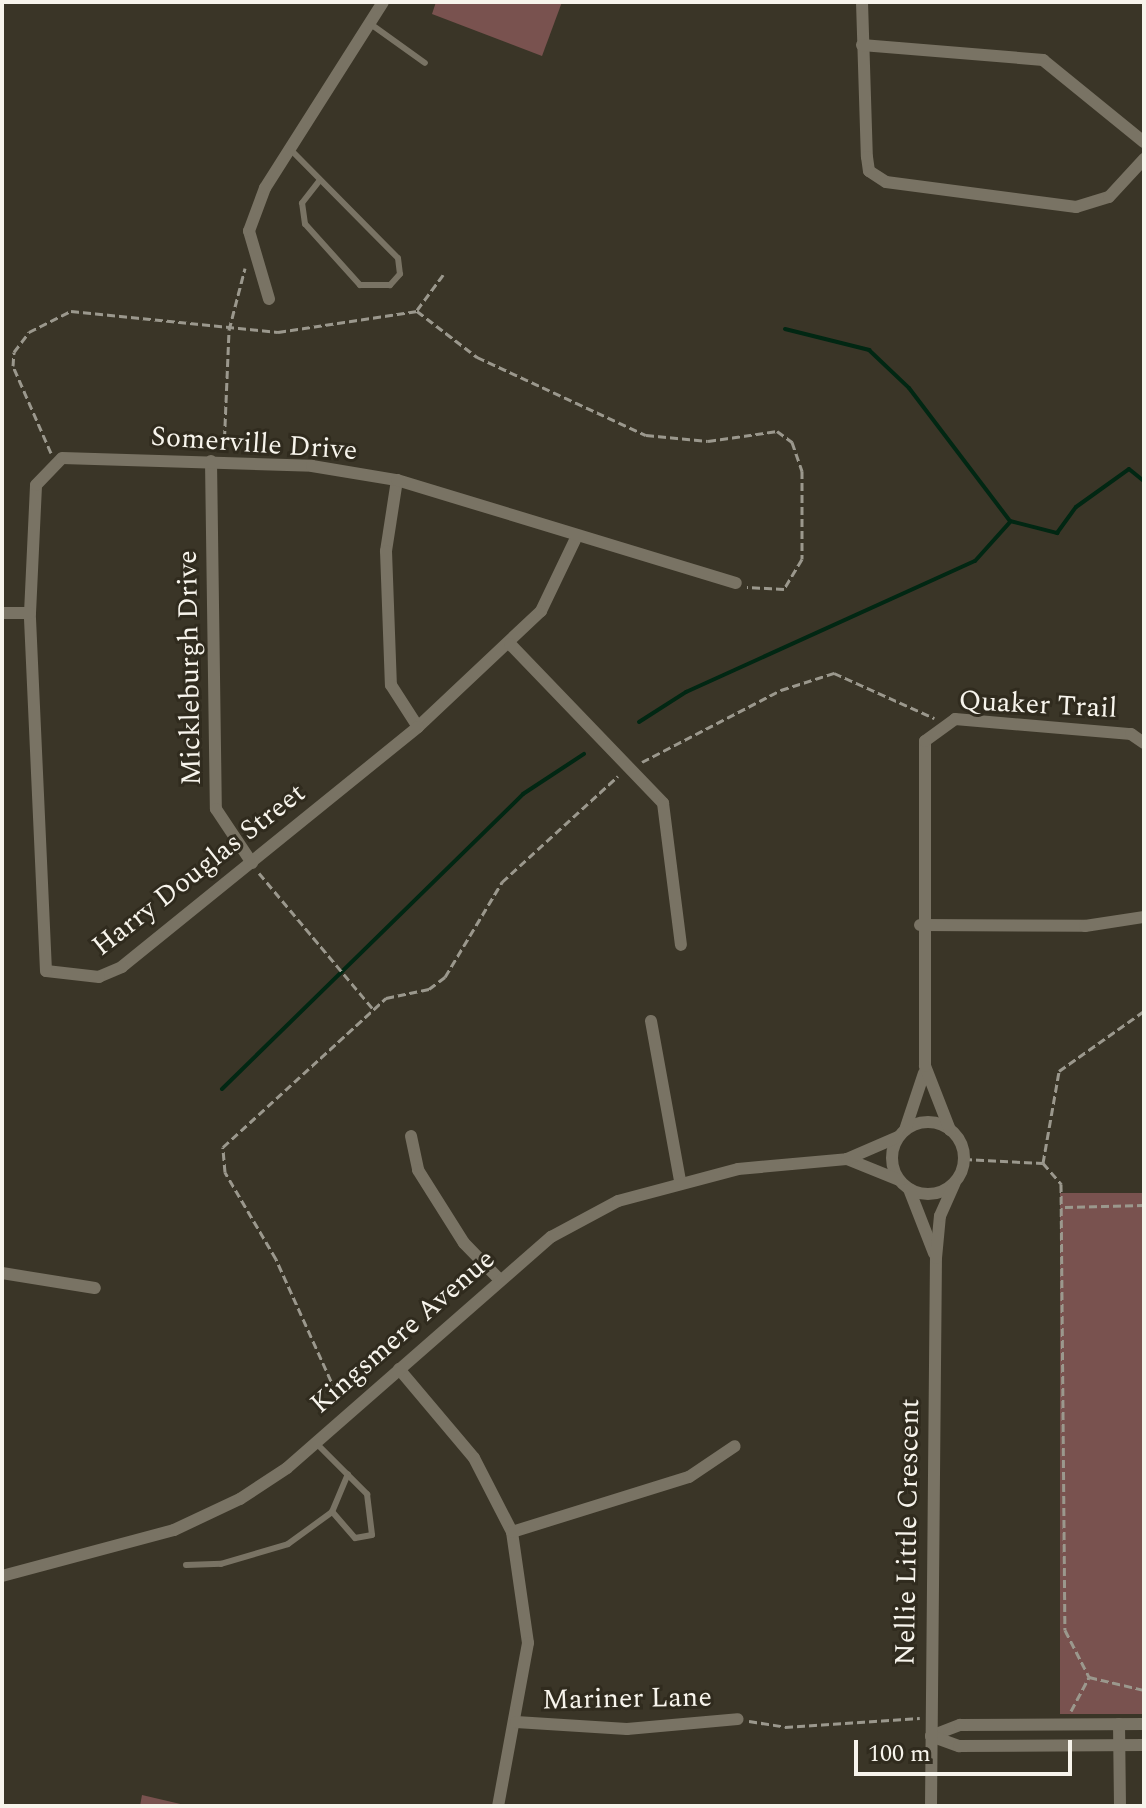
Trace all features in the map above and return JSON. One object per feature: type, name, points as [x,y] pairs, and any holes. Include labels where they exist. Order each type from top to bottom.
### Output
[{"type":"street","points":[[269,299],[249,231],[290,148],[372,25],[383,2]]},
{"type":"street","points":[[862,2],[869,171],[886,182],[1076,207],[1109,197],[1144,159]]},
{"type":"street","points":[[862,45],[1043,60],[1144,142]]},
{"type":"street","name":"Somerville Drive","points":[[56,464],[62,458],[217,462],[397,480],[575,540],[736,583]]},
{"type":"street","name":"Mickleburgh Drive","points":[[217,462],[216,809],[252,863]]},
{"type":"street","points":[[2,613],[30,613],[36,485],[56,464]]},
{"type":"street","points":[[397,480],[386,551],[391,685],[418,727]]},
{"type":"street","name":"Harry Douglas Street","points":[[30,613],[46,971],[99,977],[122,967],[252,863],[418,727],[510,644],[541,611],[575,540]]},
{"type":"street","points":[[510,644],[633,767],[663,803],[681,945]]},
{"type":"street","name":"Quaker Trail","points":[[950,1130],[925,1066],[920,925],[923,750],[943,725],[955,719],[1131,734],[1144,743]]},
{"type":"street","points":[[920,925],[1085,926],[1144,917]]},
{"type":"street","points":[[651,1021],[680,1180]]},
{"type":"street","name":"Quaker Trail","points":[[901,1134],[925,1066]]},
{"type":"street","points":[[925,1122],[950,1130],[964,1159],[955,1183],[935,1194],[904,1185],[892,1161],[901,1134],[925,1122]]},
{"type":"street","name":"Kingsmere Avenue","points":[[2,1576],[212,1515],[315,1442],[551,1237],[680,1180],[847,1159],[901,1134]]},
{"type":"street","points":[[411,1136],[418,1170],[464,1243],[500,1280]]},
{"type":"street","name":"Kingsmere Avenue","points":[[847,1159],[904,1185]]},
{"type":"street","name":"Nellie Little Crescent","points":[[931,1806],[936,1258],[940,1216],[955,1183]]},
{"type":"street","name":"Nellie Little Crescent","points":[[904,1185],[936,1258]]},
{"type":"street","points":[[2,1273],[95,1288]]},
{"type":"street","points":[[399,1369],[474,1458],[512,1532],[528,1643],[516,1722],[498,1806]]},
{"type":"street","points":[[512,1532],[689,1477],[735,1446]]},
{"type":"street","name":"Mariner Lane","points":[[516,1722],[657,1728],[738,1719]]},
{"type":"street","points":[[1119,1724],[1120,1806]]},
{"type":"street","points":[[931,1736],[960,1725],[1144,1724]]},
{"type":"street","points":[[931,1736],[959,1746],[1144,1745]]},
{"type":"lane","points":[[372,25],[425,63]]},
{"type":"lane","points":[[290,148],[398,258],[400,274],[390,285],[360,285],[305,224],[302,203],[320,180]]},
{"type":"lane","points":[[315,1442],[367,1494],[372,1535],[355,1538],[332,1512]]},
{"type":"lane","points":[[186,1565],[221,1564],[288,1544],[332,1512],[348,1474]]},
{"type":"path","points":[[217,462],[229,330],[253,247]]},
{"type":"path","points":[[56,464],[13,366],[29,332],[71,311],[103,309],[229,330],[278,332],[417,311],[443,275]]},
{"type":"path","points":[[417,311],[477,357],[646,435],[708,441],[777,431],[792,442],[802,471],[805,532],[795,580],[760,591],[736,583]]},
{"type":"path","points":[[336,1392],[222,1159],[245,1120],[373,1009],[445,977],[502,882],[594,791],[633,767],[781,690],[834,673],[863,691],[915,703],[943,725]]},
{"type":"path","points":[[252,863],[329,966],[373,1009]]},
{"type":"path","points":[[1043,1163],[1059,1071],[1144,1011]]},
{"type":"path","points":[[964,1159],[1043,1163],[1061,1184],[1065,1207],[1065,1630],[1089,1677],[1144,1690]]},
{"type":"path","points":[[1065,1207],[1144,1205]]},
{"type":"path","points":[[1068,1726],[1072,1700],[1089,1677]]},
{"type":"path","points":[[738,1719],[785,1727],[912,1721],[930,1712]]},
{"type":"shaded area","points":[[436,2],[562,2],[542,56],[432,14]]},
{"type":"shaded area","points":[[1060,1193],[1144,1193],[1144,1714],[1060,1714]]},
{"type":"shaded area","points":[[142,1795],[189,1806],[140,1806]]},
{"type":"waterway","points":[[785,329],[869,350],[909,388],[1010,521],[1057,533],[1076,507],[1129,469],[1144,481]]},
{"type":"waterway","points":[[639,722],[686,692],[975,561],[1010,522]]},
{"type":"waterway","points":[[222,1089],[523,794],[584,754]]}]
